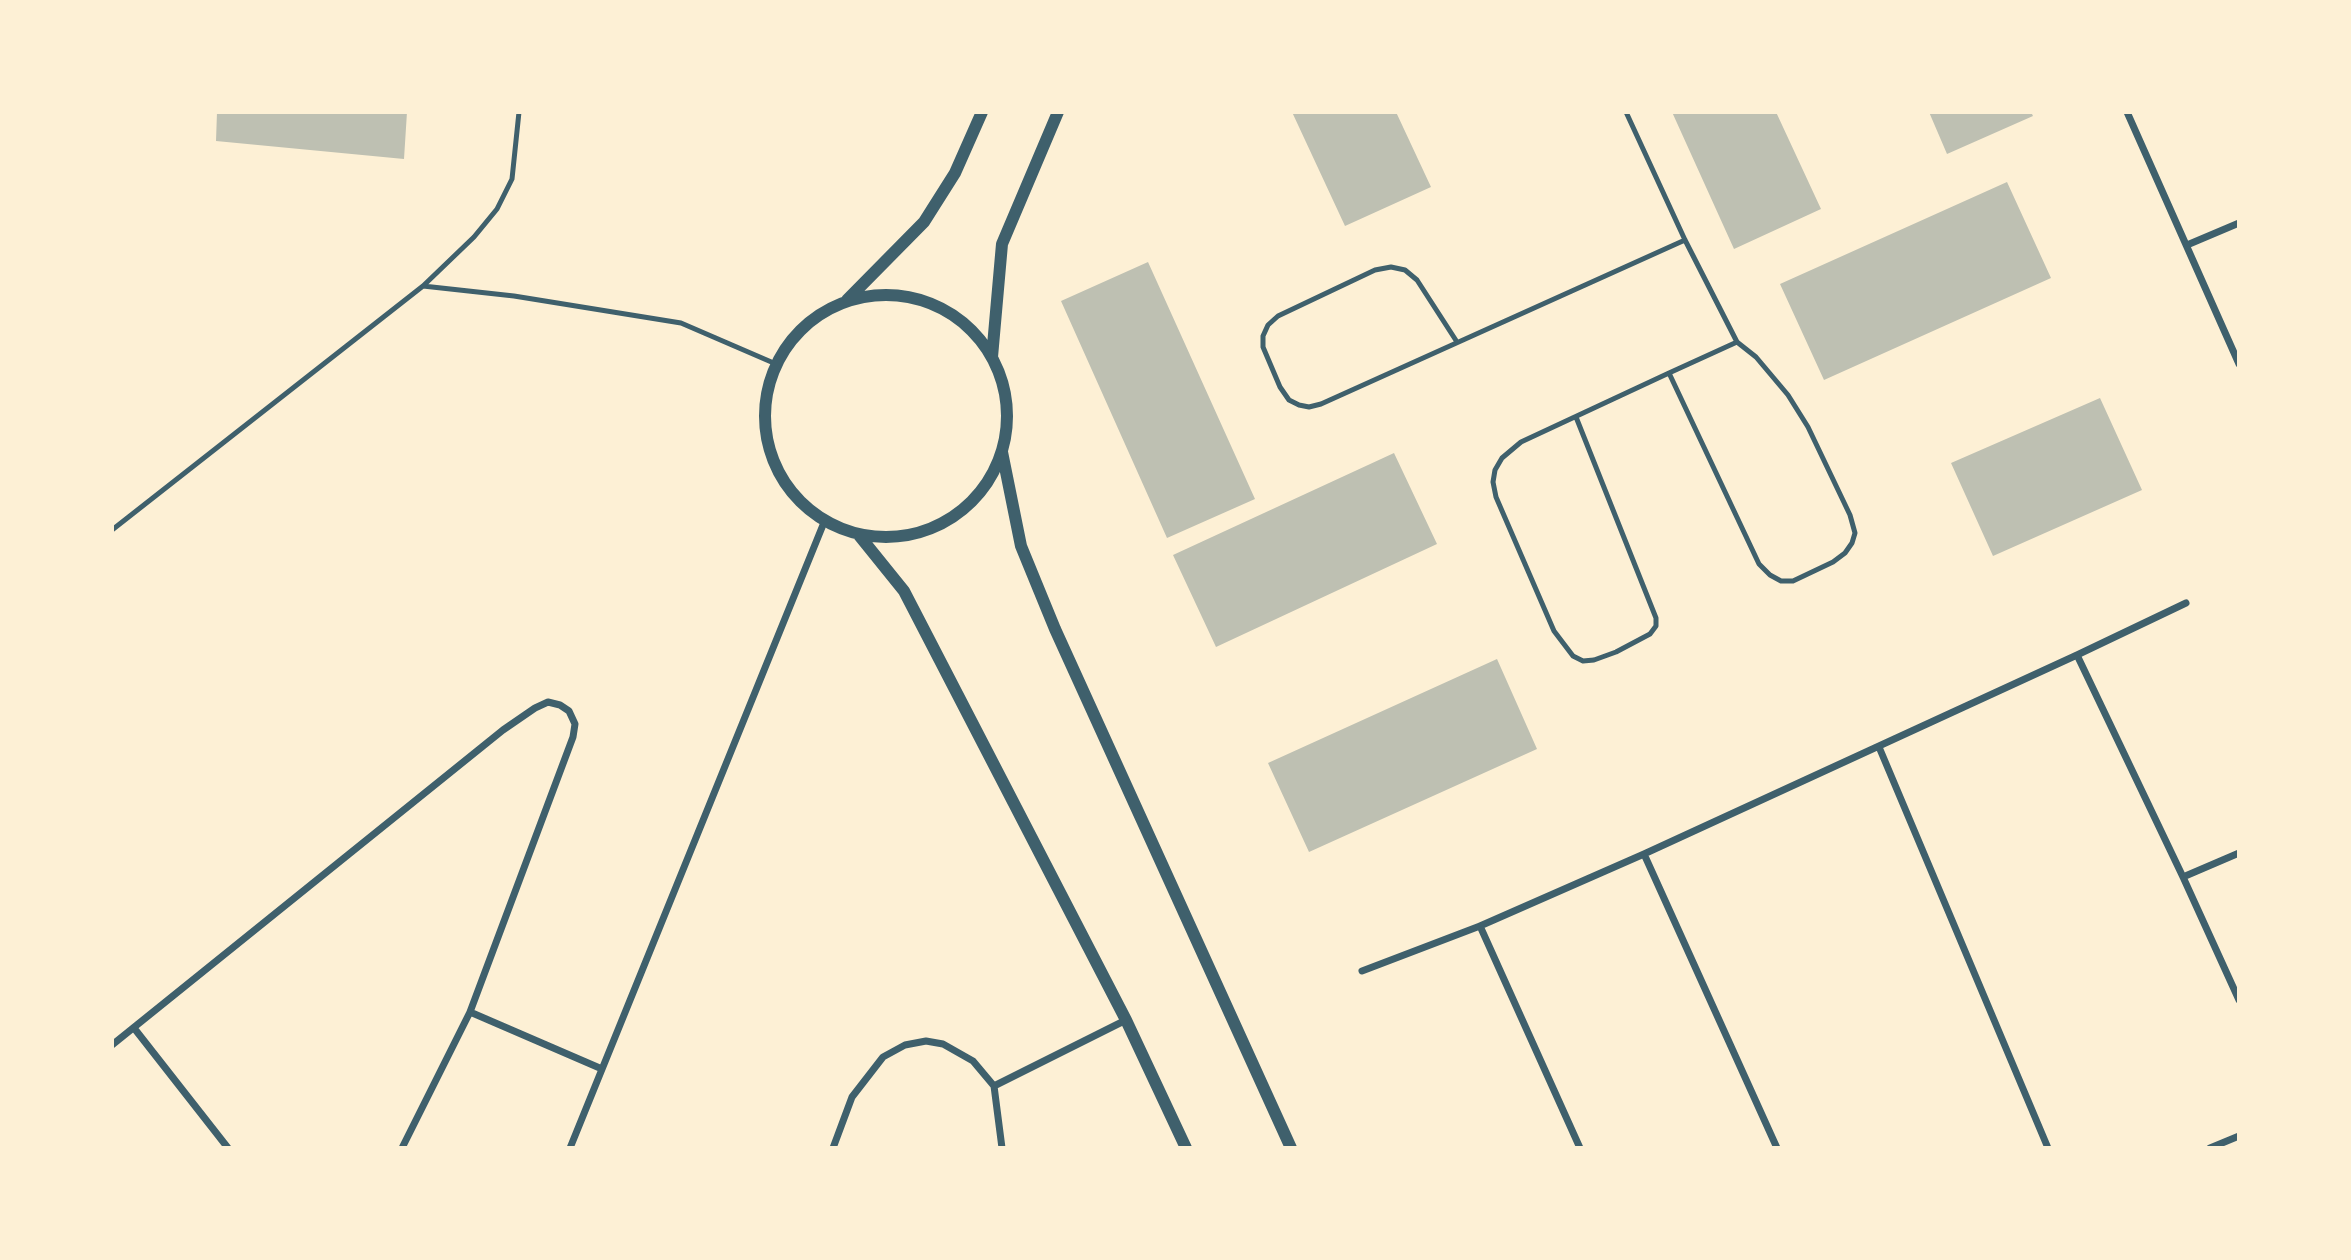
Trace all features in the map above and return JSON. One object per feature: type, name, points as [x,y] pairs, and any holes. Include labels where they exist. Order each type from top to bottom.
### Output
[{"type":"street","points":[[846,301],[923,222],[955,173],[982,112]]},
{"type":"street","points":[[992,357],[1002,244],[1058,112]]},
{"type":"street","points":[[2127,112],[2239,364]]},
{"type":"street","points":[[2187,245],[2239,223]]},
{"type":"street","points":[[894,294],[918,298],[961,320],[978,337],[992,357],[1002,380],[1007,404],[1007,428],[1002,453],[979,495],[949,520],[913,534],[894,537],[858,534],[825,520],[801,502],[783,479],[770,452],[765,422],[767,393],[776,364],[788,344],[804,326],[824,311],[869,295],[894,294]]},
{"type":"street","points":[[1002,453],[1021,546],[1055,629],[1291,1148]]},
{"type":"street","points":[[570,1148],[825,520]]},
{"type":"street","points":[[858,534],[904,592],[1126,1020],[1186,1148]]},
{"type":"street","points":[[1362,971],[1480,926],[1644,854],[2186,603]]},
{"type":"street","points":[[2077,655],[2239,1000]]},
{"type":"street","points":[[112,1045],[503,730],[548,702],[560,705],[569,711],[575,724],[573,737],[470,1012],[402,1148]]},
{"type":"street","points":[[1879,747],[2048,1148]]},
{"type":"street","points":[[2183,877],[2239,853]]},
{"type":"street","points":[[1644,854],[1777,1148]]},
{"type":"street","points":[[1480,926],[1580,1148]]},
{"type":"street","points":[[470,1012],[602,1069]]},
{"type":"street","points":[[994,1086],[1126,1020]]},
{"type":"street","points":[[134,1028],[228,1148]]},
{"type":"street","points":[[833,1148],[852,1097],[883,1057],[905,1045],[926,1041],[943,1044],[972,1062],[994,1086],[1002,1148]]},
{"type":"street","points":[[2210,1148],[2239,1136]]},
{"type":"lane","points":[[112,530],[423,286],[474,237],[497,209],[512,179],[519,112]]},
{"type":"lane","points":[[1626,112],[1685,240],[1737,342],[1756,357],[1788,395],[1850,515],[1855,533],[1852,543],[1839,558],[1793,581],[1782,581],[1770,575],[1759,564],[1670,373]]},
{"type":"lane","points":[[1457,342],[1417,281],[1405,270],[1391,267],[1375,270],[1278,316],[1268,325],[1263,336],[1263,347],[1280,387],[1289,400],[1309,407],[1321,404],[1685,240]]},
{"type":"lane","points":[[423,286],[514,296],[681,323],[776,364]]},
{"type":"lane","points":[[1576,417],[1656,618],[1656,626],[1650,634],[1616,652],[1583,661],[1573,656],[1554,631],[1496,497],[1493,482],[1495,470],[1502,458],[1521,442],[1737,342]]},
{"type":"building","points":[[217,112],[407,112],[404,159],[216,141]]},
{"type":"building","points":[[1292,112],[1396,112],[1431,187],[1345,226]]},
{"type":"building","points":[[1672,112],[1776,112],[1821,209],[1734,249]]},
{"type":"building","points":[[1929,112],[2031,112],[2033,116],[1947,154]]},
{"type":"building","points":[[2007,182],[2051,278],[1824,380],[1780,284]]},
{"type":"building","points":[[1148,262],[1255,499],[1167,538],[1061,301]]},
{"type":"building","points":[[2100,398],[2142,490],[1993,556],[1951,463]]},
{"type":"building","points":[[1394,453],[1437,544],[1216,647],[1173,555]]},
{"type":"building","points":[[1497,659],[1537,749],[1309,852],[1268,763]]}]
